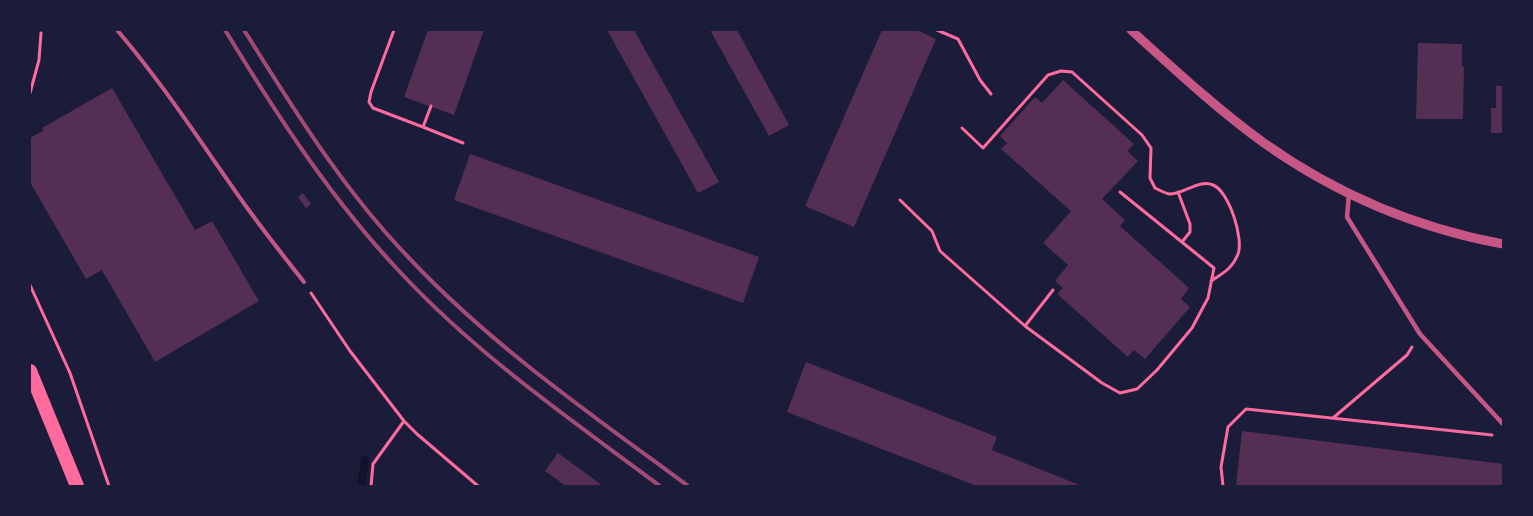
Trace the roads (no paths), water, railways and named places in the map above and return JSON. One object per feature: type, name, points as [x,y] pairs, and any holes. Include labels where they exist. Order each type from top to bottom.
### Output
[{"type":"highway","points":[[30,370],[76,486]]},
{"type":"street","points":[[1131,30],[1187,80],[1264,142],[1349,194],[1433,228],[1503,244]]},
{"type":"street","points":[[1349,194],[1347,217],[1420,334],[1503,424]]},
{"type":"lane","points":[[117,30],[175,105],[249,211],[304,282]]},
{"type":"waterway","points":[[361,486],[365,460]]},
{"type":"railway","points":[[225,30],[306,156],[351,215],[400,272],[460,331],[492,358],[660,486]]},
{"type":"railway","points":[[244,30],[301,120],[342,178],[363,206],[410,259],[442,291],[509,350],[579,406],[688,486]]}]
